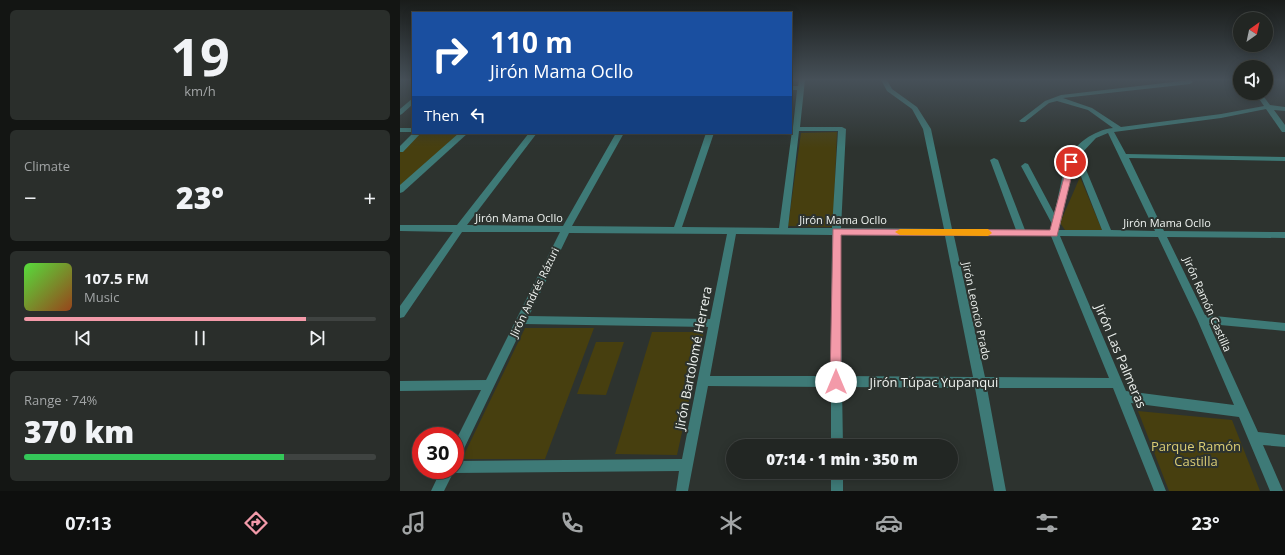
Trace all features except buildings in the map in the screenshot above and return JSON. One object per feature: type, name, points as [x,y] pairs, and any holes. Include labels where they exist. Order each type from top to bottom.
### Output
[{"type":"street","points":[[400,113],[410,103]]},
{"type":"street","points":[[782,231],[798,103]]},
{"type":"street","name":"Jirón Leoncio Prado","points":[[908,103],[920,114],[929,136],[980,382],[1000,491]]},
{"type":"street","points":[[1023,122],[1046,103]]},
{"type":"street","points":[[1070,103],[1090,109],[1114,129]]},
{"type":"street","points":[[1265,103],[1285,130]]},
{"type":"street","points":[[1055,228],[1071,162],[1082,146],[1093,136],[1114,129],[1221,116],[1268,107],[1285,109]]},
{"type":"street","points":[[794,129],[842,129],[836,231],[837,439]]},
{"type":"street","name":"Jirón Ramón Castilla","points":[[1114,129],[1124,156],[1202,319],[1277,491]]},
{"type":"street","points":[[400,130],[412,130]]},
{"type":"street","points":[[400,150],[416,134]]},
{"type":"street","points":[[400,190],[463,134]]},
{"type":"street","points":[[400,314],[460,228],[532,134]]},
{"type":"street","name":"Jirón Andrés Rázuri","points":[[464,436],[566,229],[619,134]]},
{"type":"street","points":[[677,230],[710,134]]},
{"type":"street","points":[[1076,155],[1108,234]]},
{"type":"street","points":[[1124,156],[1285,159]]},
{"type":"street","points":[[994,160],[1022,233]]},
{"type":"street","name":"Jirón Las Palmeras","points":[[1025,166],[1055,228],[1160,491]]},
{"type":"street","name":"Jirón Mama Ocllo","points":[[400,228],[1022,233],[1055,228],[1108,234],[1285,235]]},
{"type":"street","name":"Jirón Bartolomé Herrera","points":[[682,491],[732,230]]},
{"type":"street","points":[[1202,319],[1285,327]]},
{"type":"street","points":[[521,320],[713,323]]},
{"type":"street","name":"Jirón Túpac Yupanqui","points":[[702,381],[1117,383]]},
{"type":"street","points":[[400,386],[488,385]]},
{"type":"street","points":[[1122,396],[1242,412]]},
{"type":"street","points":[[1253,438],[1285,441]]},
{"type":"street","points":[[464,467],[687,465]]},
{"type":"street","points":[[437,491],[443,479]]},
{"type":"street","points":[[837,479],[837,491]]},
{"type":"green space","points":[[837,132],[833,227],[788,226],[801,133]]},
{"type":"green space","points":[[417,134],[461,134],[400,188],[400,152]]},
{"type":"green space","points":[[1080,177],[1102,230],[1065,230],[1060,223]]},
{"type":"green space","points":[[525,328],[594,328],[545,459],[464,459],[464,455]]},
{"type":"green space","points":[[652,332],[704,332],[677,455],[615,454]]},
{"type":"green space","points":[[596,342],[624,342],[606,395],[577,394]]},
{"type":"green space","name":"Parque Ramón Castilla","points":[[1138,411],[1232,420],[1260,491],[1169,491]]},
{"type":"slow traffic","points":[[900,232],[988,233]]},
{"type":"route","points":[[836,382],[836,231],[1054,233],[1071,162]]}]
